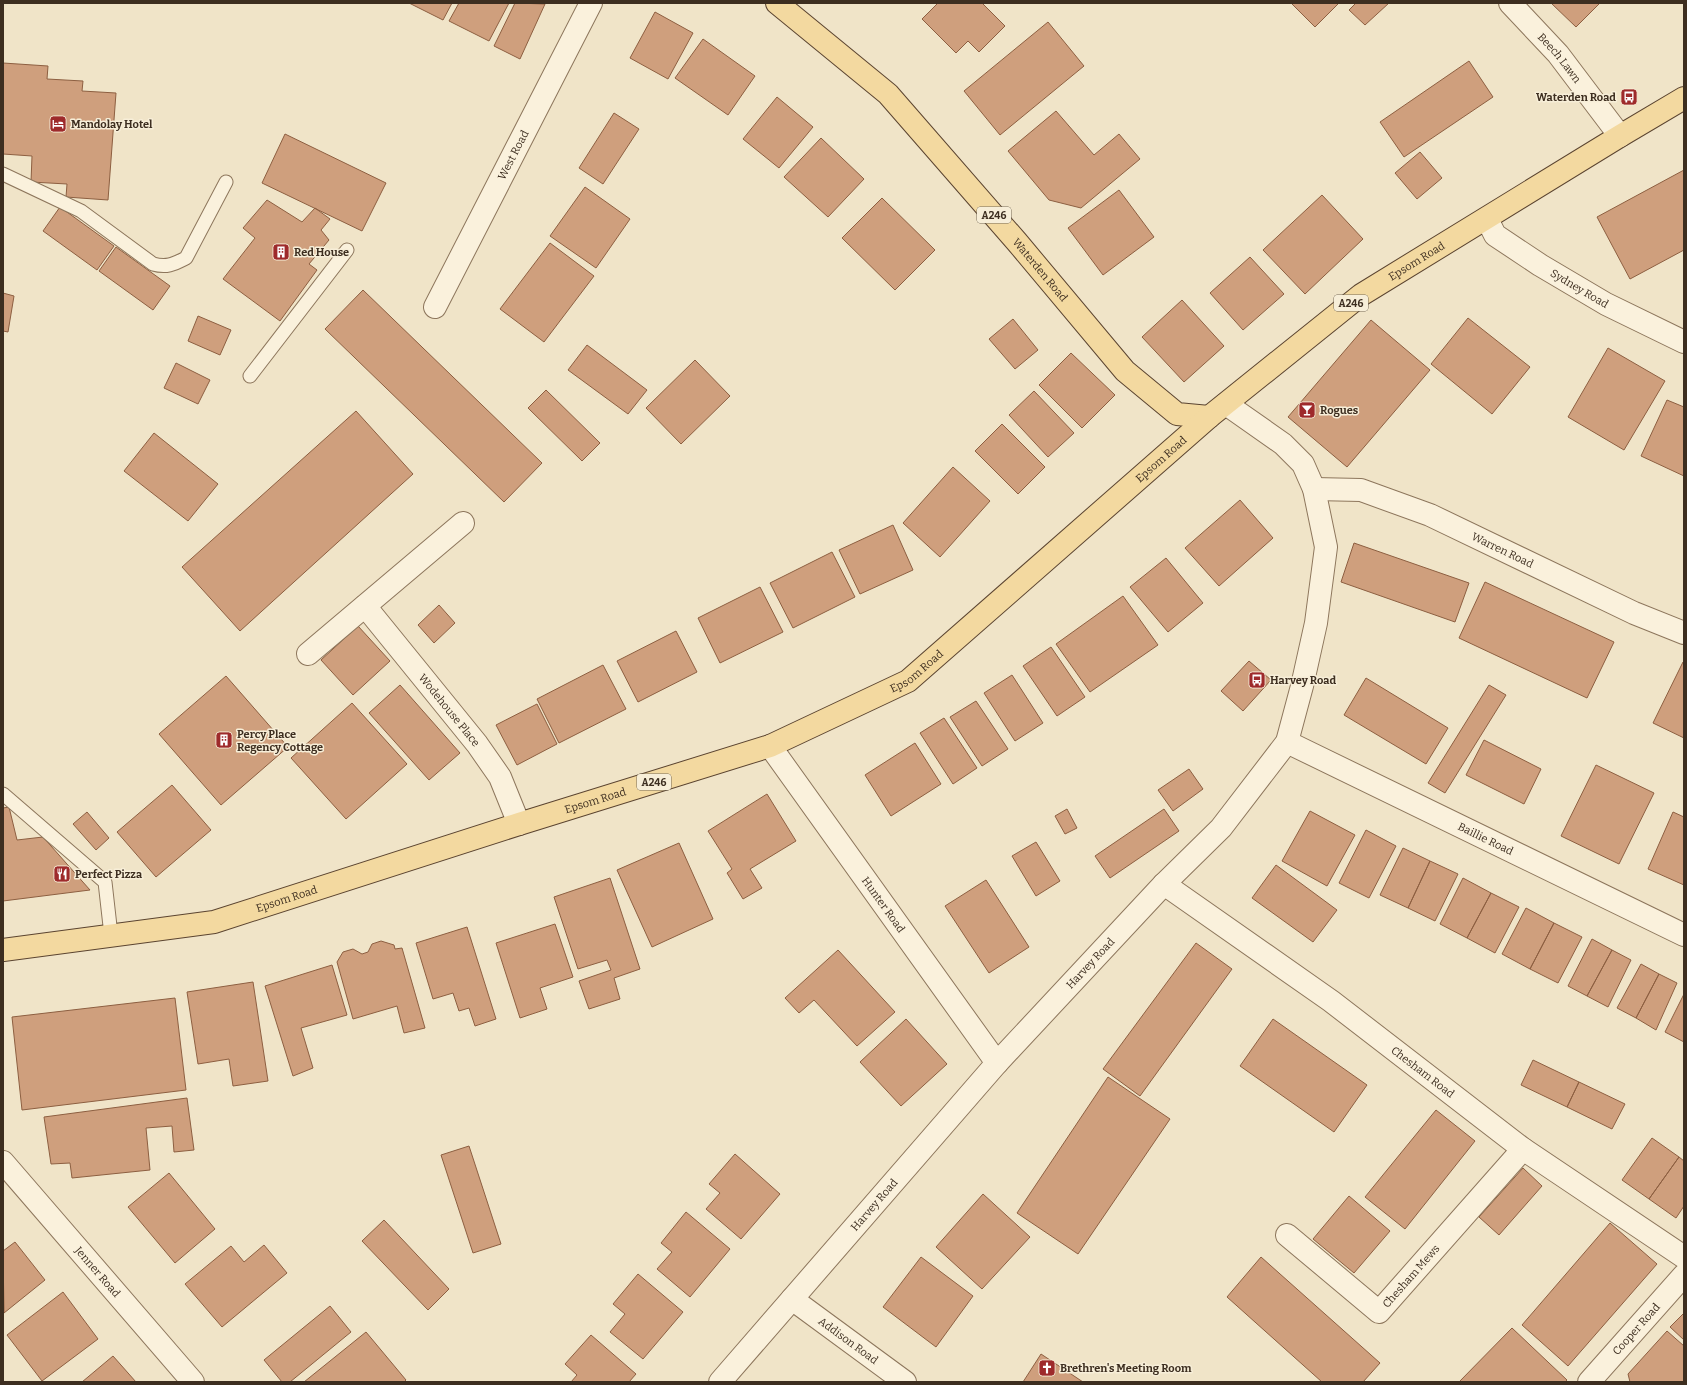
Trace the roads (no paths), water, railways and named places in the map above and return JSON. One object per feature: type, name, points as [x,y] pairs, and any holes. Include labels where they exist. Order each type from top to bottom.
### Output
[{"type":"main road","name":"Waterden Road","points":[[777,3],[888,94],[1017,242],[1125,371],[1177,414],[1218,411]]},
{"type":"main road","name":"Epsom Road","points":[[3,950],[214,922],[518,824],[770,746],[908,681],[1218,411],[1361,296],[1684,98]]},
{"type":"street","name":"West Road","points":[[435,307],[591,3]]},
{"type":"street","name":"Beech Lawn","points":[[1510,3],[1558,54],[1620,136]]},
{"type":"street","name":"Sydney Road","points":[[1487,219],[1495,235],[1540,266],[1606,304],[1684,342]]},
{"type":"street","name":"Harvey Road","points":[[720,1382],[997,1063],[1164,884],[1221,828],[1287,742],[1302,686],[1316,623],[1326,547],[1314,489],[1303,464],[1283,444],[1218,411]]},
{"type":"street","name":"Warren Road","points":[[1314,489],[1361,490],[1430,515],[1634,613],[1684,633]]},
{"type":"street","points":[[308,654],[463,523]]},
{"type":"street","name":"Wodehouse Place","points":[[365,606],[477,744],[500,778],[518,824]]},
{"type":"street","name":"Baillie Road","points":[[1287,742],[1684,935]]},
{"type":"street","name":"Hunter Road","points":[[770,746],[997,1063]]},
{"type":"street","name":"Chesham Road","points":[[1164,884],[1331,1001],[1523,1149],[1684,1257]]},
{"type":"street","name":"Chesham Mews","points":[[1287,1235],[1379,1312],[1523,1149]]},
{"type":"street","name":"Jenner Road","points":[[3,1162],[192,1382]]},
{"type":"street","name":"Cooper Road","points":[[1589,1382],[1684,1275]]},
{"type":"street","name":"Addison Road","points":[[792,1299],[905,1382]]},
{"type":"lane","points":[[3,174],[81,211],[153,264],[163,267],[186,258],[226,182]]},
{"type":"lane","points":[[250,376],[347,250]]},
{"type":"lane","points":[[3,794],[104,882],[111,935]]},
{"type":"place","name":"Waterden Road","points":[[1629,97]]},
{"type":"place","name":"Mandolay Hotel","points":[[58,124]]},
{"type":"place","name":"Red House","points":[[281,252]]},
{"type":"place","name":"Rogues","points":[[1307,410]]},
{"type":"place","name":"Harvey Road","points":[[1257,680]]},
{"type":"place","name":"Percy Place Regency Cottage","points":[[224,740]]},
{"type":"place","name":"Perfect Pizza","points":[[62,874]]},
{"type":"place","name":"Brethren's Meeting Room","points":[[1047,1368]]}]
